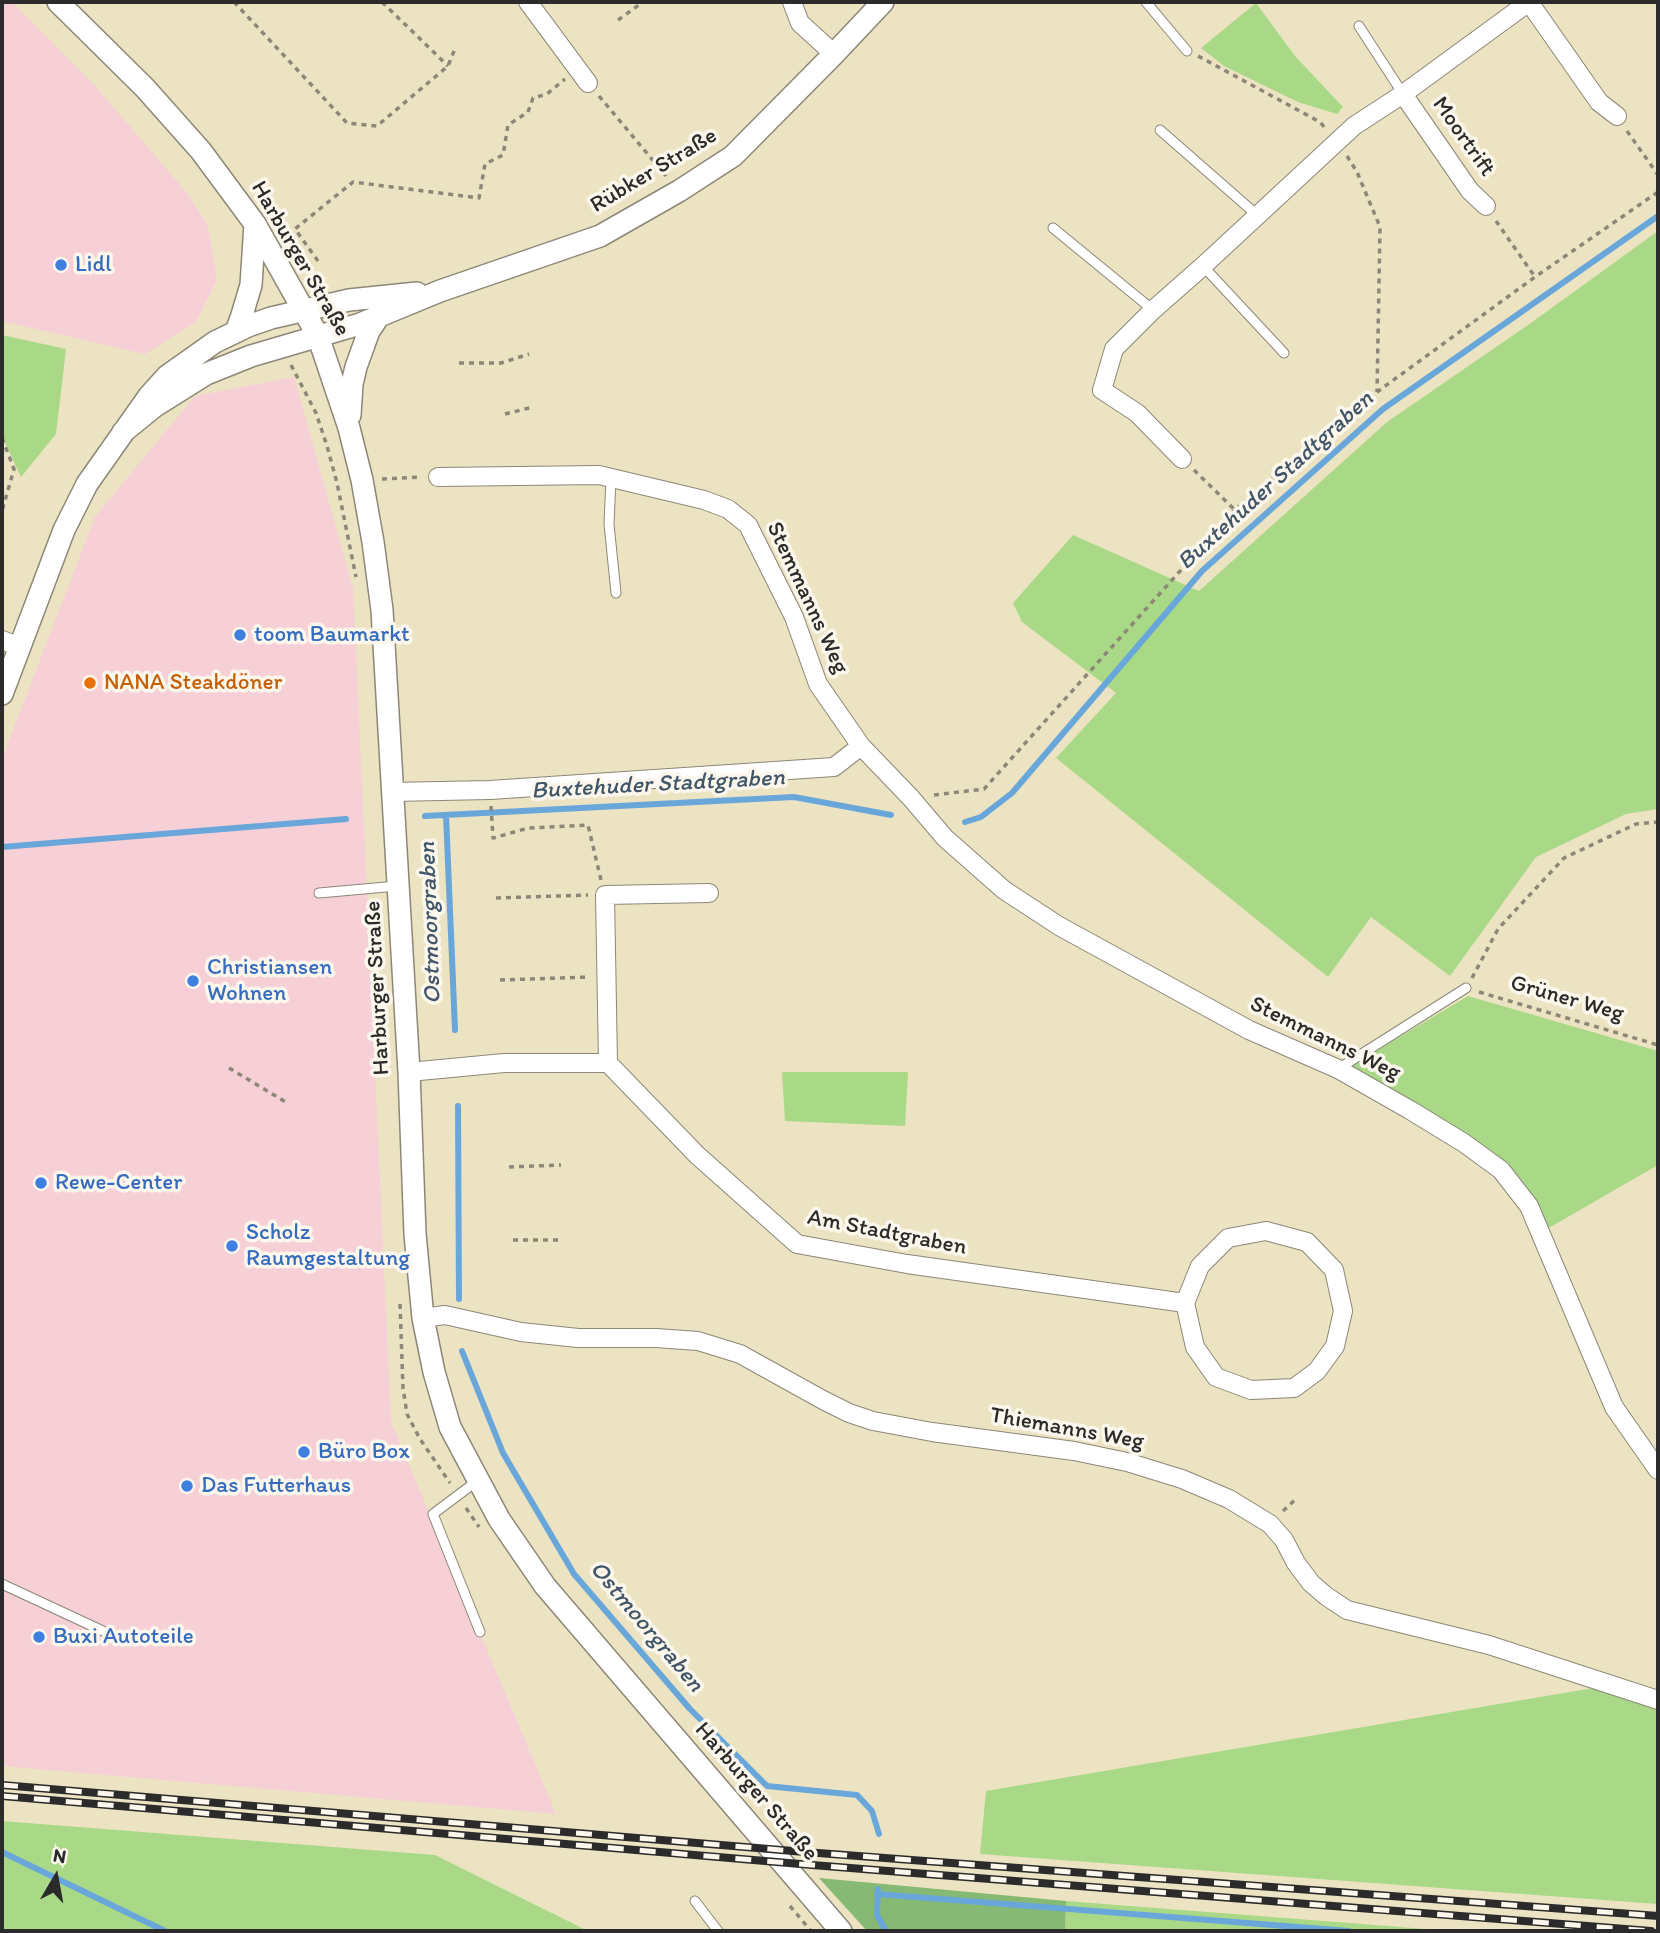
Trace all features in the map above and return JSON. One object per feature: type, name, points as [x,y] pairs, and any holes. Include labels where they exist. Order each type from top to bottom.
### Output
[{"type":"street","name":"Harburger Straße","points":[[58,2],[145,88],[201,150],[255,224],[318,336],[349,428],[362,480],[382,610],[409,1072],[415,1234],[423,1318],[434,1373],[450,1427],[499,1519],[545,1586],[841,1931]]},
{"type":"street","points":[[528,2],[582,76]]},
{"type":"street","points":[[792,2],[800,23],[834,54]]},
{"type":"street","name":"Rübker Straße","points":[[123,432],[155,407],[206,374],[251,356],[360,324],[440,291],[600,236],[733,156],[883,2]]},
{"type":"street","points":[[1182,459],[1137,413],[1102,390],[1114,349],[1354,126],[1403,94],[1525,3],[1599,102],[1618,116]]},
{"type":"street","name":"Moortrift","points":[[1403,94],[1470,191],[1486,206]]},
{"type":"street","points":[[236,332],[251,285],[255,224]]},
{"type":"street","name":"Rübker Straße","points":[[2,694],[11,643],[87,484],[149,396],[167,376],[215,342],[271,318],[349,300],[440,291]]},
{"type":"street","points":[[349,428],[356,367],[369,331],[379,316]]},
{"type":"street","name":"Stemmanns Weg","points":[[438,477],[598,474],[704,500],[728,509],[748,525],[794,617],[818,684],[861,746],[945,838],[1004,890],[1059,926],[1249,1030],[1338,1069],[1443,1130],[1501,1170],[1529,1206],[1614,1407],[1658,1470]]},
{"type":"street","points":[[392,792],[490,790],[834,767],[861,746]]},
{"type":"street","points":[[409,1072],[504,1063],[608,1063],[605,895],[709,893]]},
{"type":"street","name":"Am Stadtgraben","points":[[608,1063],[697,1155],[797,1244],[907,1264],[1185,1303]]},
{"type":"street","points":[[1266,1231],[1307,1242],[1327,1262],[1334,1270],[1343,1311],[1335,1346],[1317,1371],[1294,1388],[1251,1390],[1216,1377],[1195,1347],[1185,1303],[1200,1266],[1228,1238],[1266,1231]]},
{"type":"street","name":"Thiemanns Weg","points":[[423,1318],[445,1315],[521,1332],[578,1338],[698,1341],[740,1354],[823,1400],[873,1421],[932,1432],[1074,1451],[1127,1462],[1182,1479],[1229,1499],[1270,1524],[1284,1540],[1311,1583],[1347,1610],[1489,1645],[1658,1700]]},
{"type":"lane","points":[[1146,2],[1187,51]]},
{"type":"lane","points":[[1359,26],[1403,94]]},
{"type":"lane","points":[[1160,130],[1256,215]]},
{"type":"lane","points":[[1053,228],[1153,310]]},
{"type":"lane","points":[[1203,266],[1284,353]]},
{"type":"lane","points":[[611,478],[609,524],[617,593]]},
{"type":"lane","points":[[319,893],[399,886]]},
{"type":"lane","points":[[1338,1069],[1466,988]]},
{"type":"lane","points":[[478,1480],[433,1514],[480,1632]]},
{"type":"lane","points":[[2,1584],[103,1631]]},
{"type":"lane","points":[[695,1901],[718,1931]]},
{"type":"path","points":[[234,2],[347,123],[377,126],[448,66],[456,46]]},
{"type":"path","points":[[382,2],[448,66]]},
{"type":"path","points":[[618,20],[643,2]]},
{"type":"path","points":[[1187,51],[1320,122],[1338,142],[1357,172],[1380,227],[1377,392]]},
{"type":"path","points":[[318,261],[295,229],[353,182],[479,198],[485,164],[503,155],[508,125],[528,112],[533,98],[582,76],[678,191]]},
{"type":"path","points":[[1618,116],[1658,175]]},
{"type":"path","points":[[911,799],[984,789],[1235,510],[1377,392],[1658,192]]},
{"type":"path","points":[[1486,206],[1535,277]]},
{"type":"path","points":[[282,347],[316,413],[327,446],[357,586]]},
{"type":"path","points":[[459,363],[501,363],[529,354]]},
{"type":"path","points":[[505,414],[533,407]]},
{"type":"path","points":[[2,438],[14,469],[2,511]]},
{"type":"path","points":[[1182,459],[1235,510]]},
{"type":"path","points":[[362,480],[438,477]]},
{"type":"path","points":[[490,790],[493,838],[528,828],[588,825],[605,895],[496,898]]},
{"type":"path","points":[[1466,988],[1498,929],[1564,858],[1636,824],[1658,822]]},
{"type":"path","points":[[500,979],[607,976]]},
{"type":"path","name":"Grüner Weg","points":[[1466,988],[1658,1045]]},
{"type":"path","points":[[229,1068],[289,1104]]},
{"type":"path","points":[[509,1167],[561,1165]]},
{"type":"path","points":[[513,1240],[563,1240]]},
{"type":"path","points":[[399,1295],[402,1376],[407,1413],[420,1439],[483,1533]]},
{"type":"path","points":[[791,1906],[811,1931]]},
{"type":"shaded area","points":[[2,2],[12,2],[96,87],[188,194],[208,226],[217,280],[196,322],[145,354],[2,321]]},
{"type":"shaded area","points":[[294,377],[353,589],[391,1422],[556,1814],[2,1766],[2,759],[95,517],[195,396]]},
{"type":"green space","points":[[1256,3],[1295,56],[1343,107],[1337,114],[1298,102],[1224,66],[1201,48]]},
{"type":"green space","points":[[1658,231],[1658,809],[1626,814],[1536,857],[1450,976],[1371,917],[1328,977],[1056,758],[1116,693],[1022,622],[1013,603],[1073,535],[1199,591],[1387,422]]},
{"type":"green space","points":[[2,335],[66,349],[56,434],[21,477],[2,436]]},
{"type":"green space","points":[[1468,996],[1658,1051],[1658,1165],[1547,1229],[1535,1202],[1508,1164],[1469,1136],[1410,1100],[1346,1069]]},
{"type":"green space","points":[[782,1072],[908,1072],[905,1126],[785,1121]]},
{"type":"green space","points":[[1599,1687],[1658,1707],[1658,1904],[980,1854],[986,1791]]},
{"type":"green space","points":[[2,1821],[435,1855],[588,1931],[2,1931]]},
{"type":"green space","points":[[819,1878],[1066,1901],[1065,1931],[867,1931]]},
{"type":"green space","points":[[1066,1901],[1452,1931],[1065,1931]]},
{"type":"waterway","name":"Buxtehuder Stadtgraben","points":[[965,822],[981,817],[1012,793],[1202,571],[1383,409],[1658,216]]},
{"type":"waterway","name":"Buxtehuder Stadtgraben","points":[[425,816],[794,797],[891,815]]},
{"type":"waterway","name":"Ostmoorgraben","points":[[446,815],[455,1030]]},
{"type":"waterway","name":"Buxtehuder Stadtgraben","points":[[2,847],[346,819]]},
{"type":"waterway","name":"Ostmoorgraben","points":[[458,1106],[459,1299]]},
{"type":"waterway","name":"Ostmoorgraben","points":[[462,1351],[503,1453],[574,1574],[690,1709],[767,1786],[857,1795],[872,1811],[879,1834]]},
{"type":"waterway","points":[[2,1852],[165,1931]]},
{"type":"waterway","name":"Ostmoorgraben","points":[[878,1889],[877,1915],[886,1931]]},
{"type":"waterway","points":[[877,1894],[1349,1931]]},
{"type":"railway","points":[[2,1785],[805,1852],[1658,1916]]},
{"type":"railway","points":[[2,1796],[812,1865],[1651,1931]]},
{"type":"place","name":"Lidl","points":[[61,265]]},
{"type":"place","name":"toom Baumarkt","points":[[240,635]]},
{"type":"place","name":"NANA Steakdöner","points":[[90,683]]},
{"type":"place","name":"Christiansen Wohnen","points":[[193,981]]},
{"type":"place","name":"Rewe-Center","points":[[41,1183]]},
{"type":"place","name":"Scholz Raumgestaltung","points":[[232,1246]]},
{"type":"place","name":"Büro Box","points":[[304,1452]]},
{"type":"place","name":"Das Futterhaus","points":[[187,1486]]},
{"type":"place","name":"Buxi Autoteile","points":[[39,1637]]}]
